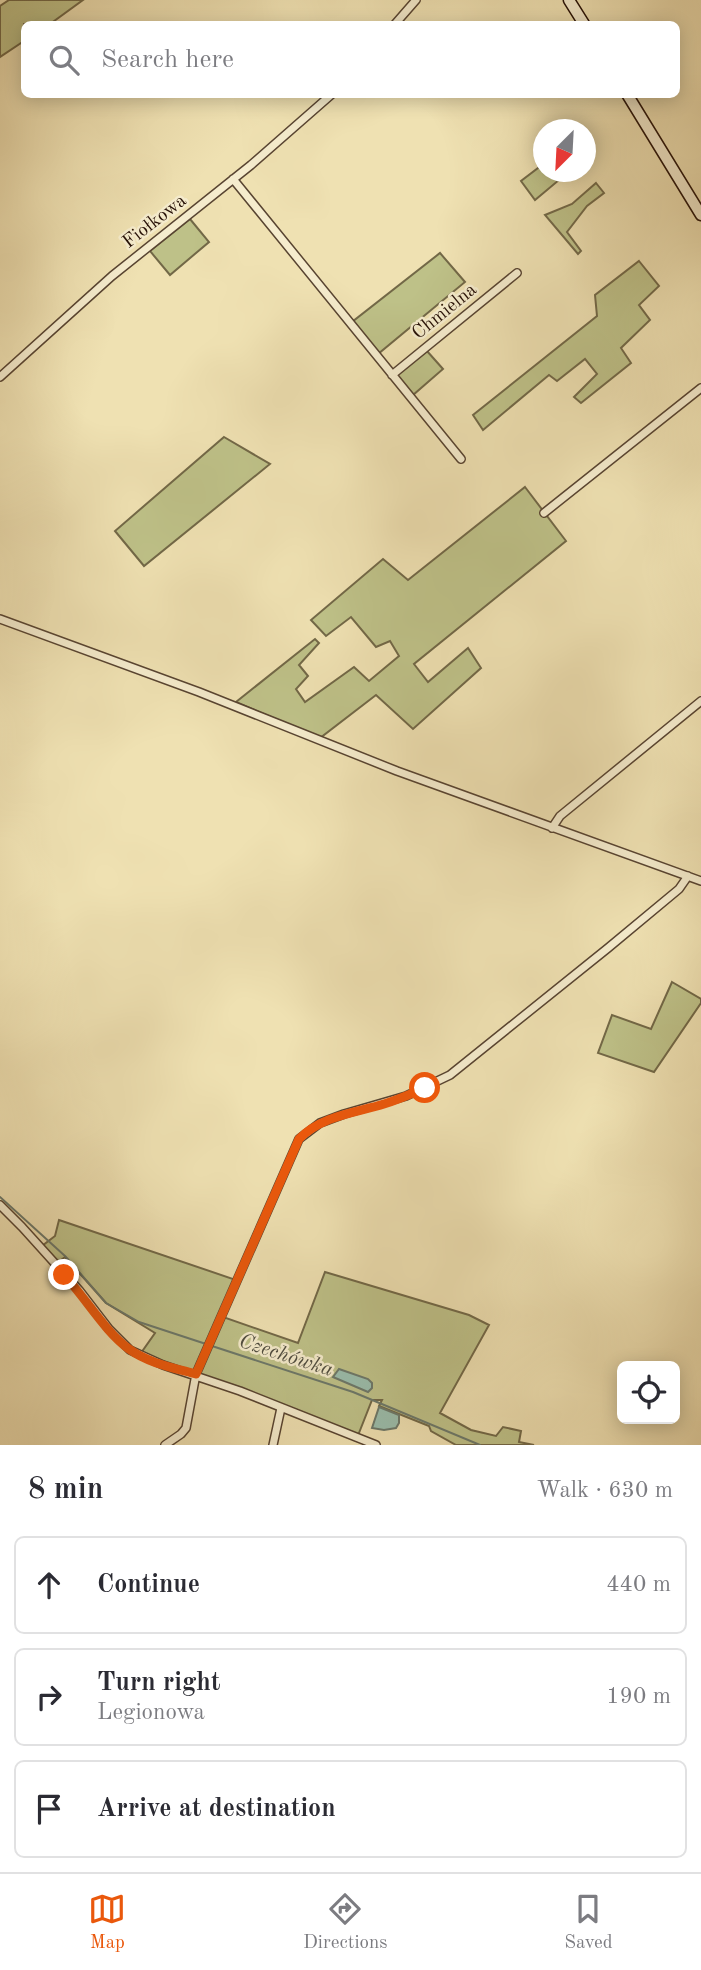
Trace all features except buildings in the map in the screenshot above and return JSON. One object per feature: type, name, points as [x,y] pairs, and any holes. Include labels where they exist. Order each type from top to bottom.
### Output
[{"type":"main road","points":[[569,0],[582,21]]},
{"type":"main road","points":[[629,98],[701,215]]},
{"type":"street","points":[[398,21],[416,0]]},
{"type":"street","name":"Fiołkowa","points":[[0,377],[112,276],[233,179],[327,98]]},
{"type":"street","points":[[233,179],[461,459]]},
{"type":"street","name":"Chmielna","points":[[392,374],[517,273]]},
{"type":"street","points":[[544,513],[701,388]]},
{"type":"street","points":[[0,619],[210,696],[325,744],[701,881]]},
{"type":"street","points":[[552,828],[560,817],[701,701]]},
{"type":"street","points":[[165,1445],[186,1428],[196,1374],[294,1148],[304,1134],[320,1123],[406,1096],[450,1075],[679,889],[688,876]]},
{"type":"street","points":[[0,1205],[130,1350],[163,1365],[196,1374],[376,1445]]},
{"type":"street","points":[[273,1445],[281,1408]]},
{"type":"green space","points":[[9,0],[83,0],[54,21],[21,21],[21,43],[0,57],[0,6]]},
{"type":"green space","points":[[533,172],[533,182],[557,182],[535,200],[521,181]]},
{"type":"green space","points":[[596,183],[604,193],[587,206],[567,232],[581,251],[578,254],[545,215],[572,204]]},
{"type":"green space","points":[[190,219],[209,242],[170,275],[150,251]]},
{"type":"green space","points":[[440,253],[465,282],[378,354],[352,322]]},
{"type":"green space","points":[[639,261],[659,286],[639,305],[650,320],[621,348],[631,363],[581,403],[574,397],[597,374],[585,359],[557,381],[549,375],[483,430],[473,415],[597,316],[595,295]]},
{"type":"green space","points":[[427,351],[443,369],[413,395],[396,376]]},
{"type":"green space","points":[[224,437],[270,464],[144,566],[115,531]]},
{"type":"green space","points":[[525,487],[566,541],[414,664],[428,682],[468,648],[481,668],[413,729],[376,695],[320,738],[236,702],[315,639],[319,643],[299,665],[308,676],[296,689],[305,702],[354,667],[369,681],[399,656],[390,641],[376,647],[351,617],[326,636],[311,620],[383,559],[408,580]]},
{"type":"green space","points":[[672,982],[701,999],[701,1003],[654,1072],[598,1053],[612,1015],[651,1029]]},
{"type":"green space","points":[[59,1220],[236,1280],[220,1316],[298,1343],[325,1272],[469,1315],[489,1325],[440,1413],[471,1430],[496,1436],[503,1427],[521,1431],[519,1442],[534,1445],[456,1445],[431,1431],[429,1426],[379,1406],[382,1400],[372,1400],[357,1438],[280,1404],[141,1353],[155,1333],[106,1303],[65,1257],[57,1263],[42,1246],[55,1236]]},
{"type":"shaded area","points":[[339,1369],[368,1379],[372,1388],[368,1392],[333,1377]]},
{"type":"shaded area","points":[[379,1407],[399,1415],[396,1428],[372,1428]]},
{"type":"waterway","name":"Czechówka","points":[[0,1197],[65,1256],[106,1303],[139,1322],[206,1344]]},
{"type":"waterway","name":"Czechówka","points":[[212,1346],[353,1392],[480,1445]]},
{"type":"route","points":[[64,1275],[130,1350],[163,1365],[196,1374],[299,1139],[320,1123],[385,1104],[425,1088]]}]
